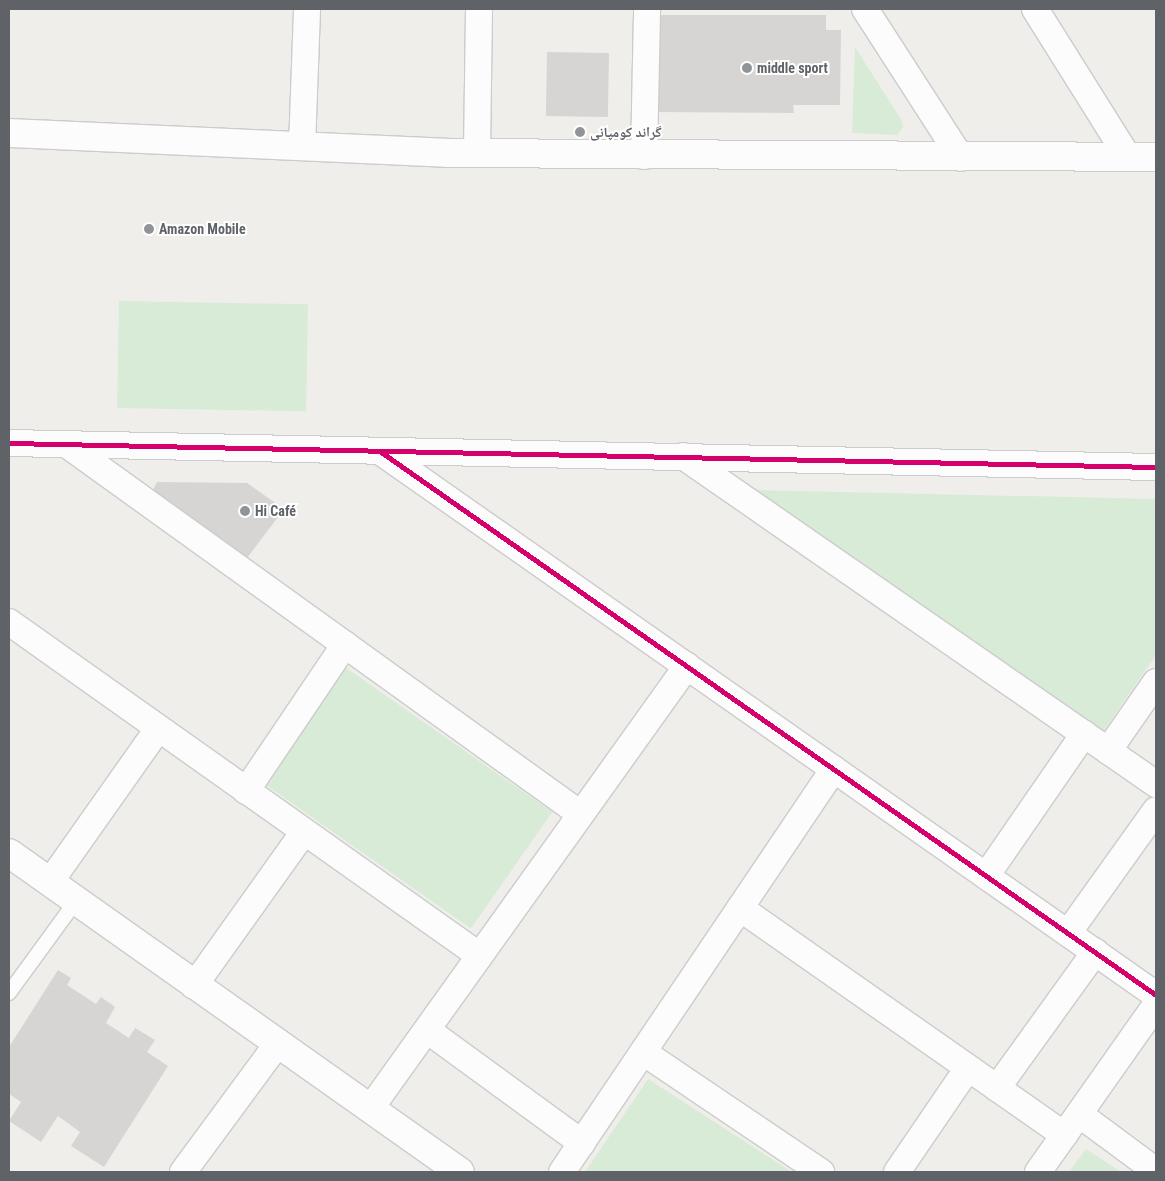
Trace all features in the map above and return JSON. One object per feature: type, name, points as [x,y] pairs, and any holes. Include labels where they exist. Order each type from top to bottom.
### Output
[{"type":"main road","points":[[9,133],[477,154],[1156,158]]},
{"type":"main road","points":[[9,853],[194,986],[460,1172]]},
{"type":"street","points":[[302,146],[308,9]]},
{"type":"street","points":[[477,154],[479,9]]},
{"type":"street","points":[[644,156],[647,9]]},
{"type":"street","points":[[865,9],[961,158]]},
{"type":"street","points":[[1035,9],[1128,157]]},
{"type":"street","points":[[9,443],[1156,467]]},
{"type":"street","points":[[66,444],[579,813]]},
{"type":"street","points":[[381,452],[1156,995]]},
{"type":"street","points":[[683,456],[1156,784]]},
{"type":"street","points":[[9,622],[480,956]]},
{"type":"street","points":[[246,791],[345,644]]},
{"type":"street","points":[[370,1109],[480,956],[579,813],[687,666]]},
{"type":"street","points":[[1108,751],[1156,682]]},
{"type":"street","points":[[50,882],[158,729]]},
{"type":"street","points":[[986,876],[1084,734]]},
{"type":"street","points":[[562,1172],[834,769]]},
{"type":"street","points":[[1068,933],[1156,810]]},
{"type":"street","points":[[194,986],[304,832]]},
{"type":"street","points":[[740,908],[1064,1135]]},
{"type":"street","points":[[997,1088],[1094,952]]},
{"type":"street","points":[[1038,1172],[1156,1005]]},
{"type":"street","points":[[427,1030],[582,1143]]},
{"type":"street","points":[[183,1172],[278,1043]]},
{"type":"street","points":[[644,1052],[821,1172]]},
{"type":"street","points":[[897,1172],[968,1068]]},
{"type":"street","points":[[1079,1114],[1156,1171]]},
{"type":"lane","points":[[9,993],[76,901]]},
{"type":"green space","points":[[855,47],[902,121],[903,127],[897,135],[852,133]]},
{"type":"green space","points":[[119,301],[308,304],[306,411],[117,408]]},
{"type":"green space","points":[[756,490],[1156,499],[1156,655],[1102,733]]},
{"type":"green space","points":[[345,667],[552,812],[471,928],[264,783]]},
{"type":"green space","points":[[648,1079],[792,1172],[585,1172]]},
{"type":"green space","points":[[1086,1149],[1121,1172],[1069,1172]]},
{"type":"building","name":"middle sport","points":[[654,15],[826,15],[826,30],[841,30],[840,105],[793,105],[794,113],[654,112]]},
{"type":"building","points":[[547,52],[609,53],[608,117],[546,116]]},
{"type":"building","points":[[157,482],[247,483],[284,509],[247,558],[153,490]]},
{"type":"building","points":[[58,970],[71,978],[67,985],[96,1004],[101,997],[115,1007],[106,1023],[129,1038],[135,1028],[155,1040],[147,1052],[168,1066],[104,1167],[71,1146],[80,1132],[58,1116],[41,1142],[9,1121],[21,1102],[9,1094],[9,1047]]},
{"type":"cycle path","points":[[9,443],[1156,467]]},
{"type":"cycle path","points":[[381,452],[1156,995]]},
{"type":"place","name":"middle sport","points":[[747,68]]},
{"type":"place","name":"گراند كومپانى","points":[[580,132]]},
{"type":"place","name":"Amazon Mobile","points":[[149,229]]},
{"type":"place","name":"Hi Café","points":[[245,511]]}]
